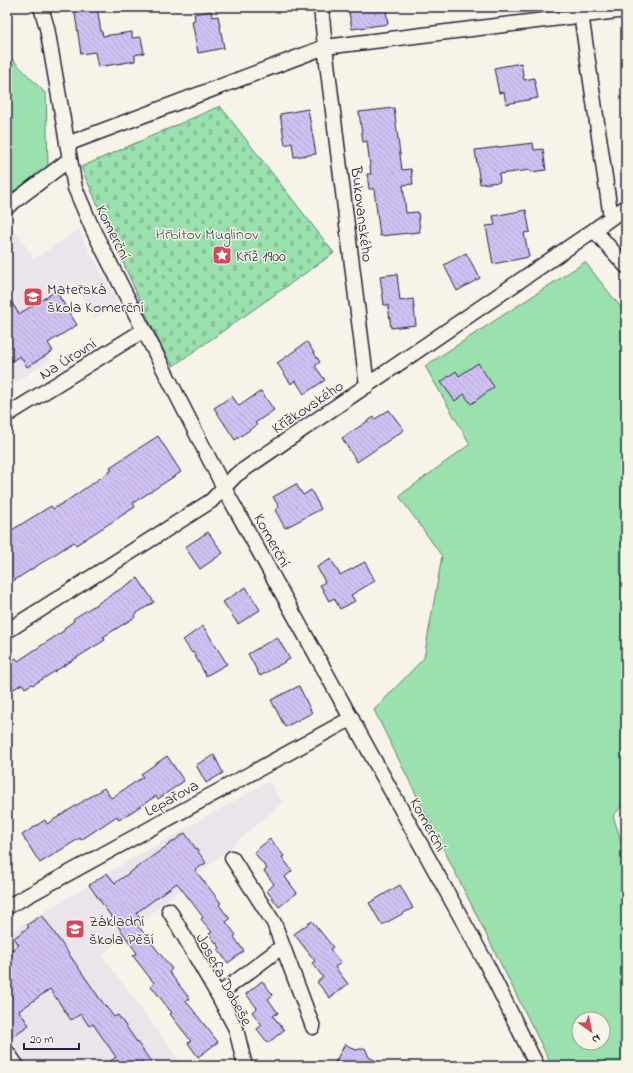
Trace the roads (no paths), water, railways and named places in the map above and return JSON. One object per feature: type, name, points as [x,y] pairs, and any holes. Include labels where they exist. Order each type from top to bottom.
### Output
[{"type":"street","name":"Komerční","points":[[41,7],[47,28],[75,188],[93,230],[224,488],[485,961],[537,1066]]},
{"type":"street","name":"Bukovanského","points":[[321,7],[367,386]]},
{"type":"street","points":[[67,144],[325,47],[581,11],[626,10]]},
{"type":"street","points":[[581,11],[611,218]]},
{"type":"street","points":[[7,207],[70,159]]},
{"type":"street","name":"Křížkovského","points":[[7,631],[211,501],[236,475],[626,207]]},
{"type":"street","points":[[594,230],[626,266]]},
{"type":"street","name":"Na Úrovni","points":[[7,415],[144,330]]},
{"type":"street","name":"Lepařova","points":[[7,907],[352,718]]},
{"type":"street","points":[[232,858],[274,923],[313,1027]]},
{"type":"street","name":"Josefa Dobeše","points":[[169,910],[236,1029],[245,1066]]},
{"type":"street","points":[[218,996],[283,946]]},
{"type":"street","points":[[7,1052],[17,1066]]},
{"type":"place","name":"Kříž 1900","points":[[222,255]]},
{"type":"place","name":"Mateřská škola Komerční","points":[[33,297]]},
{"type":"place","name":"Základní škola Pěší","points":[[75,929]]},
{"type":"park label","name":"Hřbitov Muglinov","points":[[207,233]]}]
